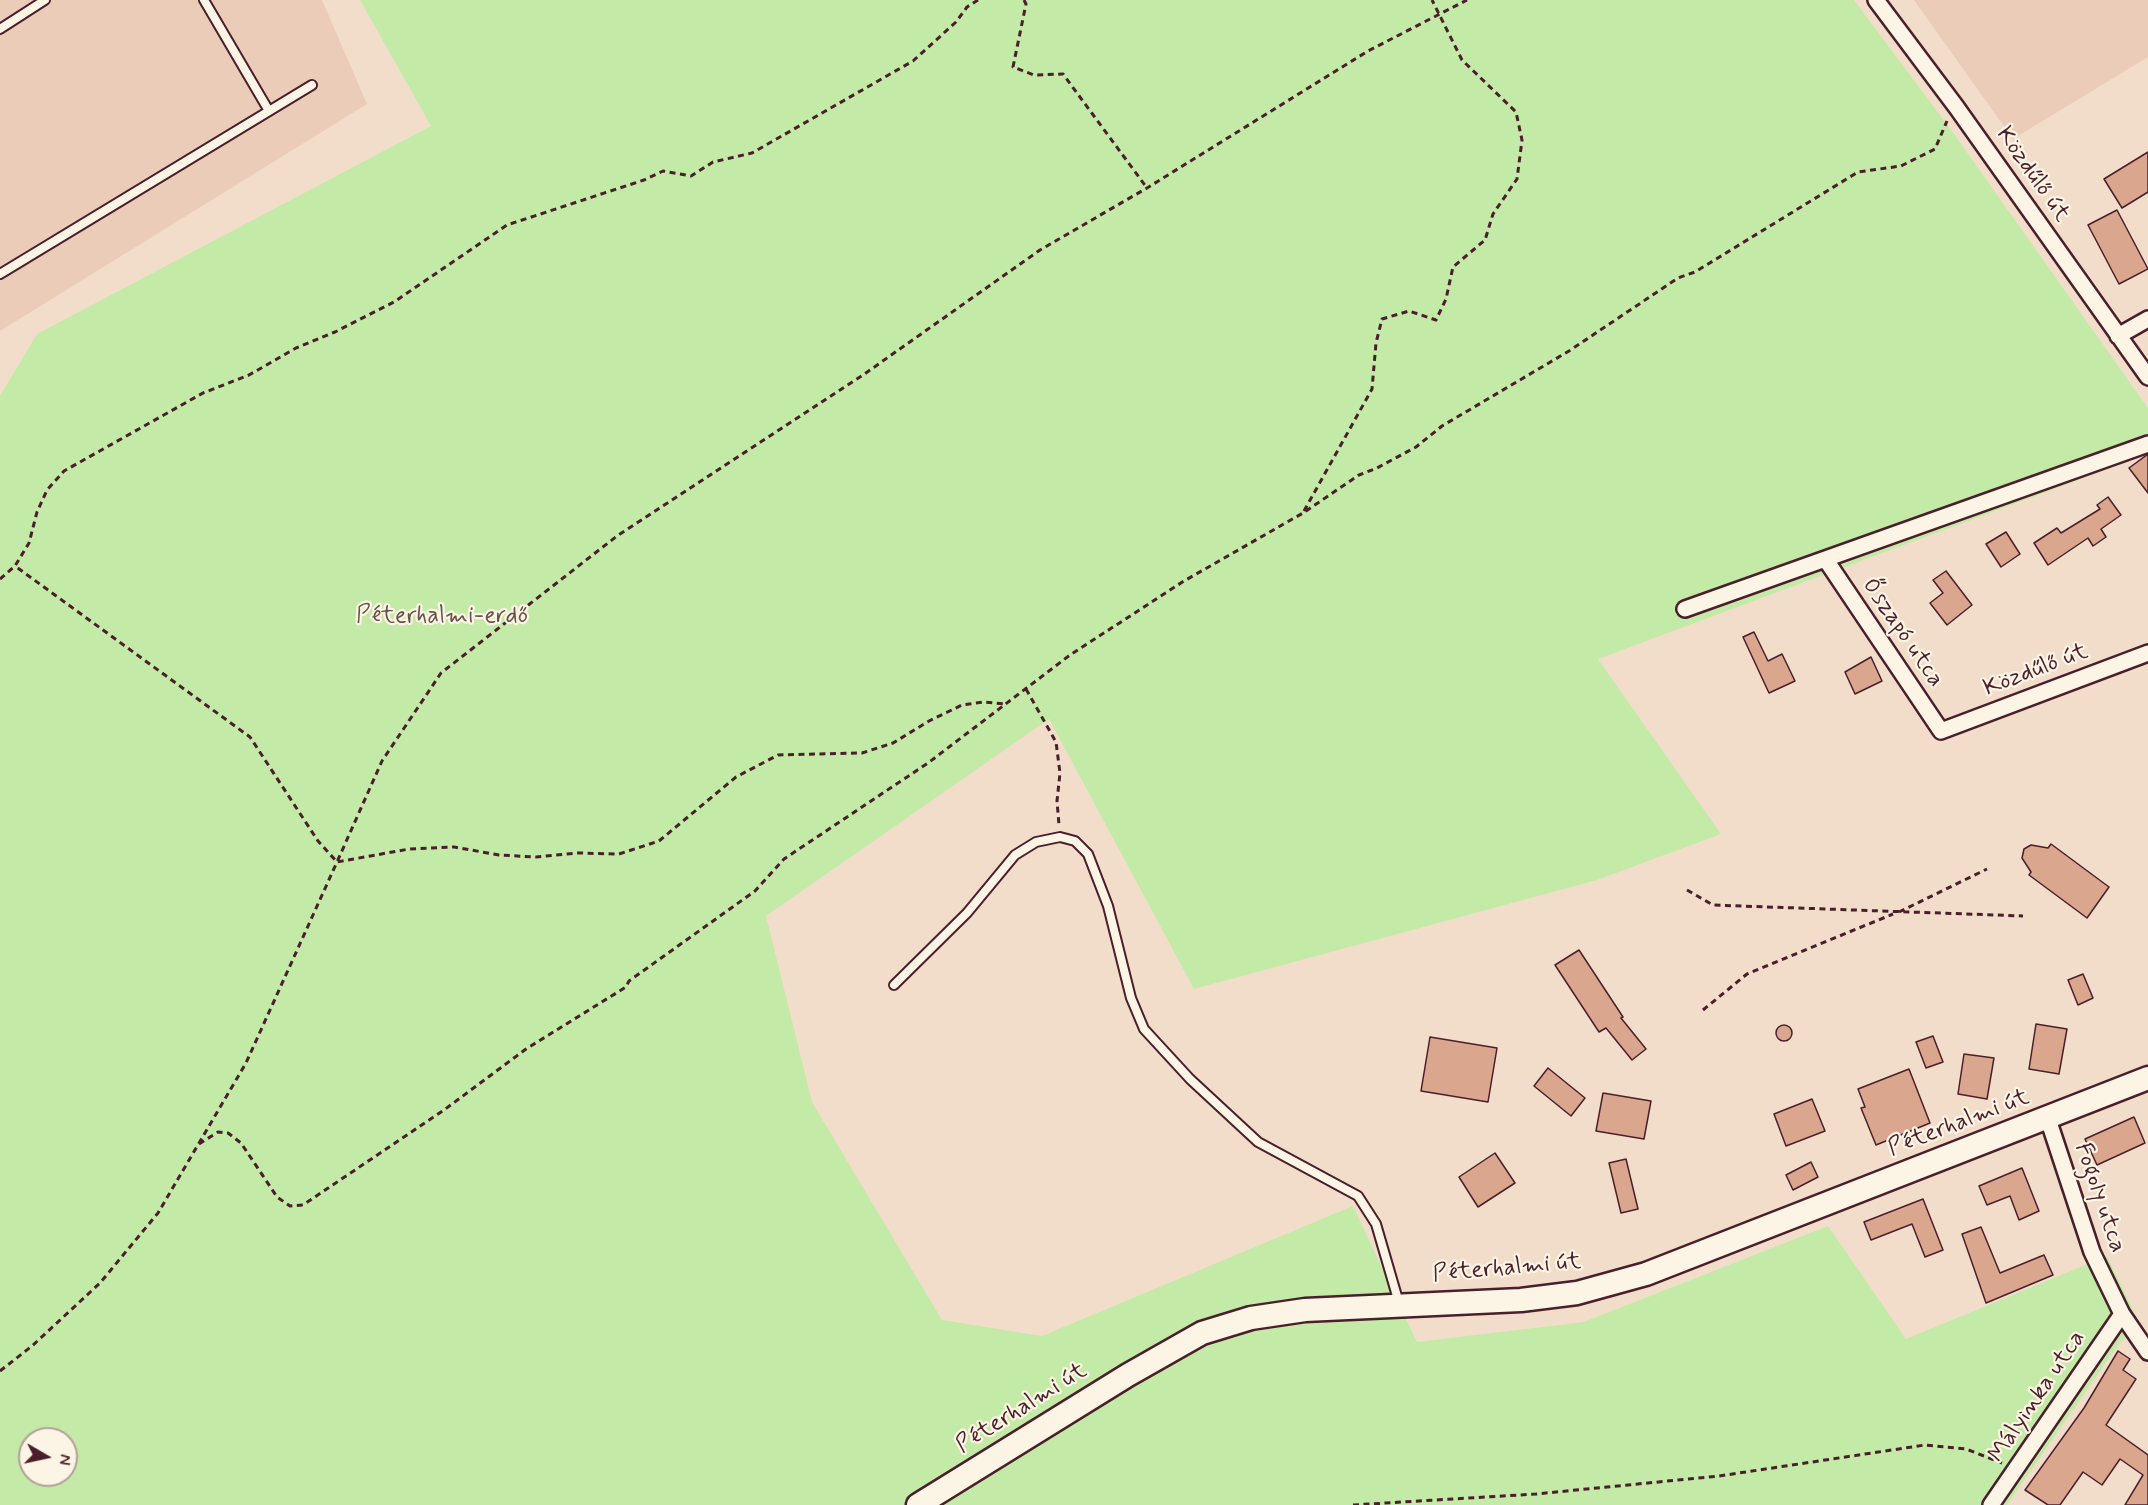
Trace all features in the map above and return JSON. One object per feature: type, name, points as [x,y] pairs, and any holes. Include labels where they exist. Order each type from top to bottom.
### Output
[{"type":"street","name":"Közdűlő út","points":[[1876,0],[1957,108],[2148,377]]},
{"type":"street","points":[[2118,336],[2148,319]]},
{"type":"street","points":[[1685,609],[2148,444]]},
{"type":"street","name":"Őszapó utca","points":[[1826,560],[1941,731]]},
{"type":"street","name":"Közdűlő út","points":[[1941,731],[2148,653]]},
{"type":"street","name":"Péterhalmi út","points":[[918,1505],[1128,1375],[1202,1333],[1251,1318],[1305,1310],[1521,1300],[1577,1293],[1646,1274],[2048,1119],[2148,1078]]},
{"type":"street","name":"Fogoly utca","points":[[2048,1119],[2092,1252],[2122,1314],[2148,1352]]},
{"type":"street","name":"Mályinka utca","points":[[1991,1505],[2122,1314]]},
{"type":"lane","points":[[0,29],[45,0]]},
{"type":"lane","points":[[204,0],[269,111]]},
{"type":"lane","points":[[0,274],[312,85]]},
{"type":"lane","points":[[894,985],[967,913],[1015,855],[1036,842],[1060,837],[1075,841],[1088,854],[1108,906],[1131,998],[1144,1029],[1190,1080],[1258,1142],[1358,1196],[1376,1224],[1400,1305]]},
{"type":"path","points":[[0,579],[15,566],[29,543],[37,512],[47,490],[64,471],[203,393],[249,375],[296,348],[335,332],[394,302],[507,225],[644,180],[663,171],[691,176],[713,162],[752,153],[914,61],[956,22],[967,6],[978,0]]},
{"type":"path","points":[[1024,0],[1026,4],[1013,67],[1034,75],[1063,74],[1147,188]]},
{"type":"path","points":[[1303,513],[1372,389],[1376,343],[1382,319],[1409,311],[1436,320],[1446,299],[1453,267],[1485,240],[1493,214],[1517,179],[1522,140],[1516,112],[1462,60],[1442,15],[1432,0]]},
{"type":"path","points":[[0,1371],[32,1346],[100,1283],[158,1213],[246,1063],[382,761],[441,673],[617,536],[863,375],[1040,250],[1147,188],[1368,51],[1442,15],[1467,0]]},
{"type":"path","points":[[199,1144],[218,1131],[228,1133],[241,1143],[277,1197],[290,1206],[303,1205],[444,1110],[526,1049],[626,987],[628,981],[756,891],[784,859],[928,763],[1070,655],[1184,581],[1303,513],[1359,475],[1416,447],[1442,426],[1569,351],[1678,278],[1695,272],[1858,172],[1901,166],[1935,149],[1948,120],[1957,108]]},
{"type":"path","points":[[15,566],[250,737],[318,841],[337,862]]},
{"type":"path","points":[[1026,689],[1056,742],[1060,773],[1057,801],[1060,837]]},
{"type":"path","points":[[337,862],[408,849],[454,847],[499,855],[536,857],[578,853],[619,854],[660,841],[736,777],[778,755],[862,753],[893,743],[929,721],[962,705],[984,702],[1006,704]]},
{"type":"path","points":[[1703,1010],[1747,974],[1896,913],[1987,869]]},
{"type":"path","points":[[1687,890],[1713,905],[2023,916]]},
{"type":"path","points":[[1353,1505],[1536,1494],[1719,1476],[1924,1445],[1966,1449],[2016,1469]]},
{"type":"shaded area","points":[[0,0],[322,0],[367,104],[0,331]]},
{"type":"shaded area","points":[[1914,0],[2148,0],[2148,57],[2013,139]]},
{"type":"green space","name":"Péterhalmi-erdő","points":[[360,0],[1854,0],[1954,134],[2148,408],[2148,454],[1598,659],[1721,834],[1597,880],[1194,989],[1049,719],[766,916],[812,1102],[942,1320],[1042,1336],[1353,1206],[1417,1342],[1584,1322],[1828,1226],[1906,1339],[2107,1256],[2140,1324],[2121,1341],[2007,1505],[0,1505],[0,396],[37,334],[431,126]]},
{"type":"building","points":[[2148,152],[2148,192],[2122,208],[2104,179]]},
{"type":"building","points":[[2117,210],[2148,269],[2119,284],[2088,225]]},
{"type":"building","points":[[2148,454],[2148,493],[2129,468]]},
{"type":"building","points":[[2108,497],[2121,515],[2101,529],[2106,537],[2093,546],[2088,538],[2048,565],[2034,543],[2057,528],[2061,533],[2100,509],[2097,505]]},
{"type":"building","points":[[2006,532],[2020,554],[2001,567],[1986,544]]},
{"type":"building","points":[[1946,571],[1972,605],[1947,625],[1930,603],[1943,593],[1933,580]]},
{"type":"building","points":[[1754,632],[1768,661],[1782,654],[1795,681],[1769,693],[1743,637]]},
{"type":"building","points":[[1871,657],[1882,681],[1855,694],[1845,672]]},
{"type":"building","points":[[2051,844],[2109,887],[2087,918],[2029,875],[2031,872],[2022,858],[2024,849],[2031,845],[2048,848]]},
{"type":"building","points":[[1579,950],[1623,1017],[1621,1018],[1646,1049],[1632,1060],[1606,1028],[1599,1032],[1555,965]]},
{"type":"building","points":[[2083,974],[2093,998],[2078,1005],[2068,980]]},
{"type":"building","points":[[2036,1024],[2067,1029],[2059,1074],[2029,1069]]},
{"type":"building","points":[[1781,1025],[1787,1025],[1792,1033],[1790,1039],[1781,1041],[1776,1036],[1776,1030]]},
{"type":"building","points":[[1933,1036],[1943,1062],[1926,1068],[1916,1042]]},
{"type":"building","points":[[1430,1037],[1497,1048],[1488,1102],[1421,1091]]},
{"type":"building","points":[[1964,1054],[1994,1058],[1987,1099],[1958,1094]]},
{"type":"building","points":[[1548,1068],[1585,1098],[1571,1116],[1534,1086]]},
{"type":"building","points":[[1909,1069],[1930,1123],[1876,1145],[1861,1108],[1865,1107],[1858,1089]]},
{"type":"building","points":[[1603,1093],[1651,1101],[1644,1139],[1596,1131]]},
{"type":"building","points":[[1812,1099],[1825,1131],[1786,1146],[1774,1114]]},
{"type":"building","points":[[2134,1117],[2145,1143],[2097,1165],[2085,1139]]},
{"type":"building","points":[[1495,1153],[1515,1183],[1478,1207],[1459,1177]]},
{"type":"building","points":[[1626,1159],[1638,1209],[1621,1213],[1609,1163]]},
{"type":"building","points":[[1811,1162],[1818,1177],[1793,1190],[1786,1175]]},
{"type":"building","points":[[2022,1168],[2039,1211],[2019,1220],[2010,1196],[1987,1205],[1979,1186]]},
{"type":"building","points":[[1923,1199],[1943,1250],[1925,1257],[1912,1224],[1871,1240],[1864,1222]]},
{"type":"building","points":[[1981,1227],[2000,1273],[2044,1255],[2053,1275],[1986,1303],[1962,1234]]},
{"type":"building","points":[[2118,1351],[2130,1359],[2123,1370],[2136,1379],[2106,1425],[2148,1455],[2148,1505],[2125,1505],[2143,1475],[2120,1459],[2102,1485],[2083,1472],[2060,1505],[2048,1505],[2025,1490],[2084,1408]]}]
